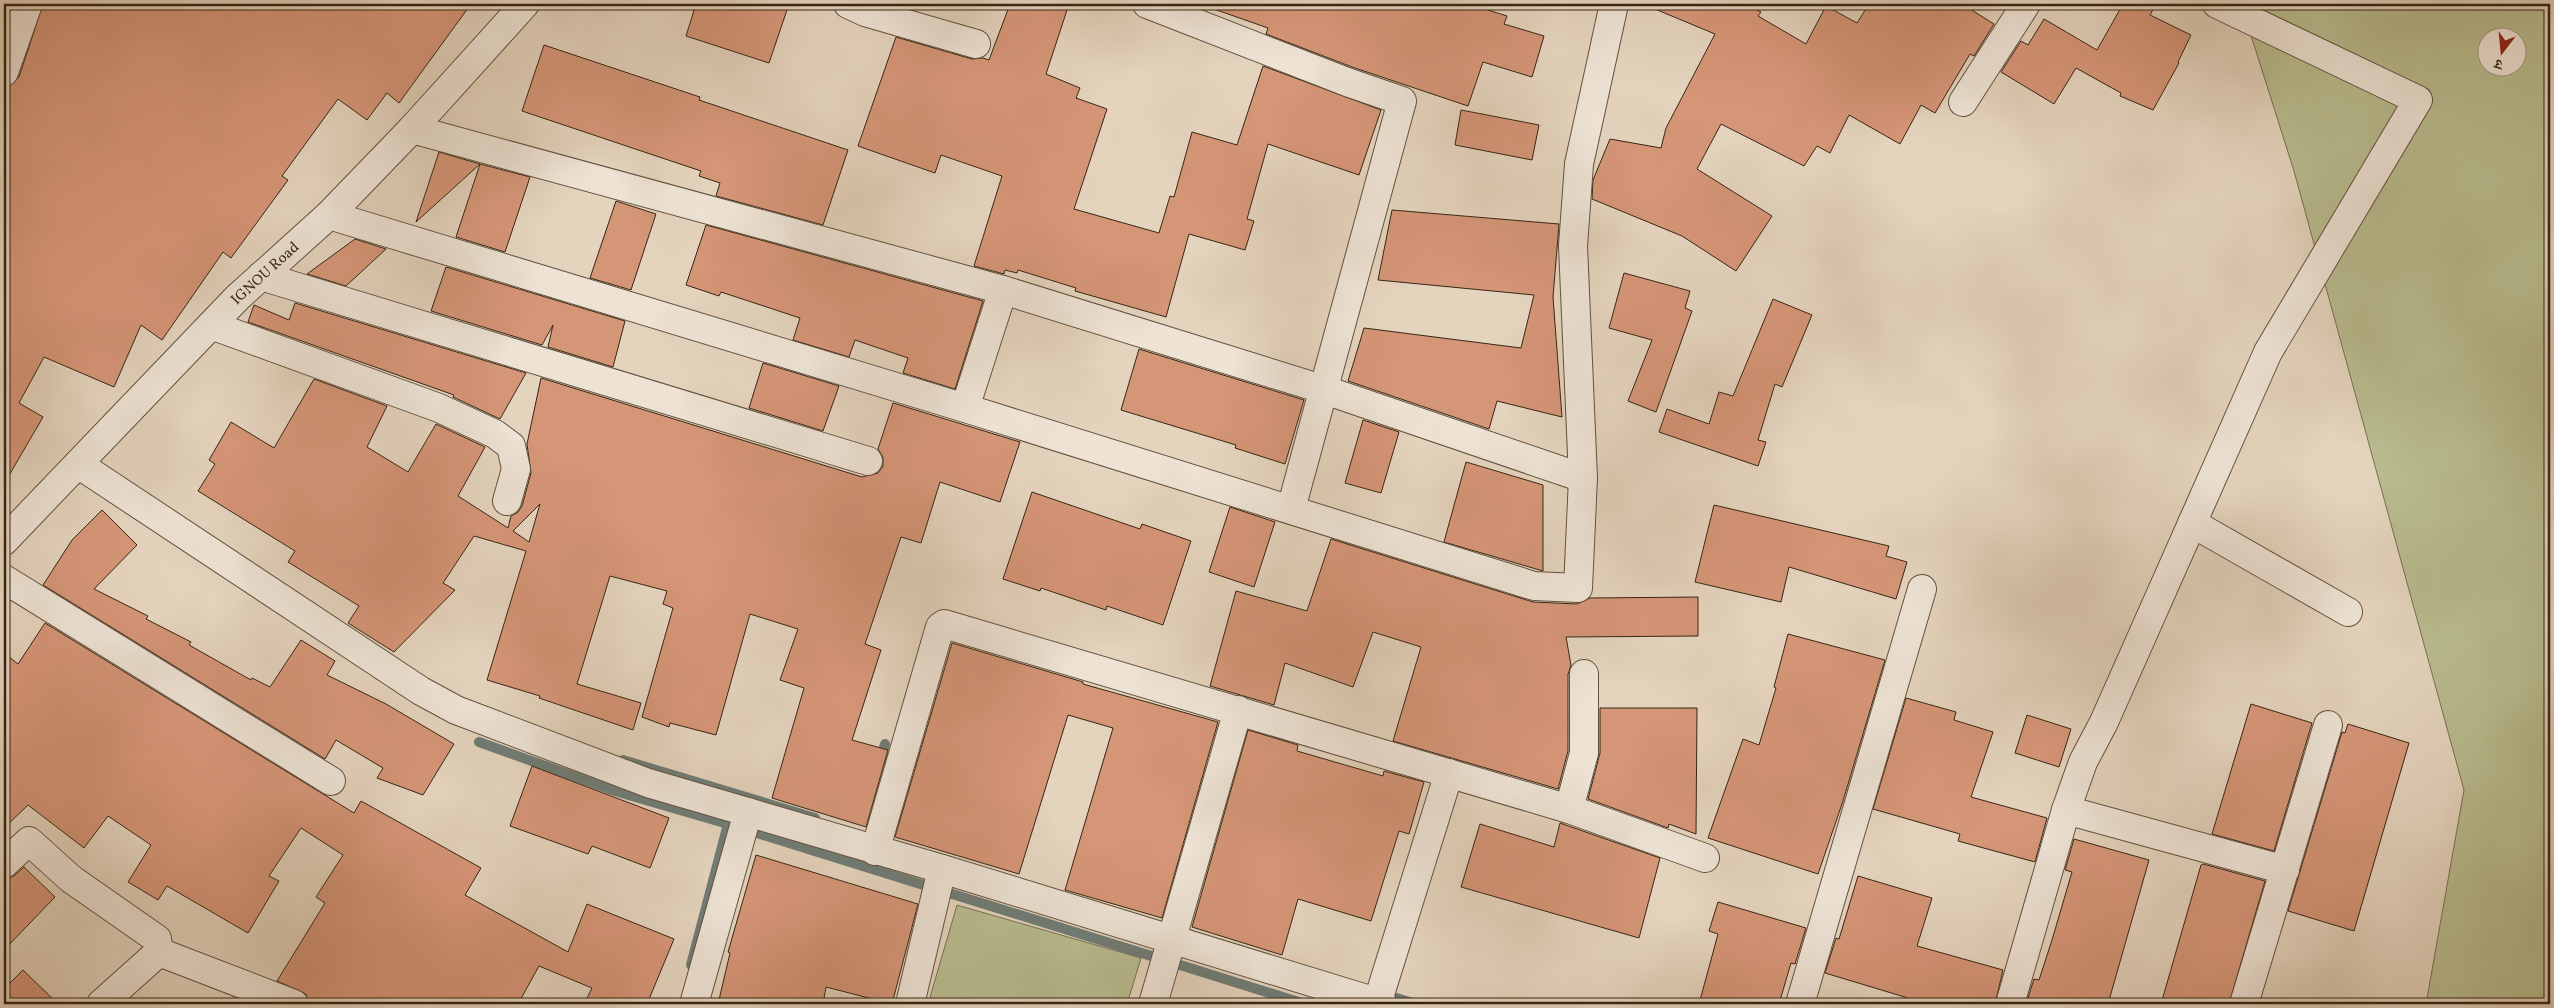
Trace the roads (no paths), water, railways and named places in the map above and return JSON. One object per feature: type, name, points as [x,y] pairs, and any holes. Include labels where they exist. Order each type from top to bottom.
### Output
[{"type":"street","points":[[4,72],[28,4]]},
{"type":"street","name":"IGNOU Road","points":[[4,541],[211,326],[261,276],[329,215],[412,130],[525,4]]},
{"type":"street","points":[[848,4],[865,12],[976,44]]},
{"type":"street","points":[[1147,4],[1347,82],[1402,101],[1322,389],[1291,509]]},
{"type":"street","points":[[329,215],[965,408],[1534,586],[1578,588],[1583,478],[1573,246],[1579,164],[1614,4]]},
{"type":"street","points":[[1963,102],[2026,4]]},
{"type":"street","points":[[2010,1004],[2066,810],[2083,762],[2104,722],[2268,352],[2418,100],[2217,4]]},
{"type":"street","points":[[412,130],[1003,290],[1322,389],[1583,478]]},
{"type":"street","points":[[261,276],[868,461]]},
{"type":"street","points":[[965,408],[1003,290]]},
{"type":"street","points":[[211,326],[439,408],[495,434],[511,446],[516,470],[507,501]]},
{"type":"street","points":[[78,464],[414,686],[456,710],[648,783],[875,851],[942,869],[1379,1004],[1449,773]]},
{"type":"street","points":[[2192,523],[2348,612]]},
{"type":"street","points":[[4,579],[331,781]]},
{"type":"street","points":[[1800,1004],[1922,589]]},
{"type":"street","points":[[875,851],[940,627],[944,624],[1570,809],[1705,858]]},
{"type":"street","points":[[1570,809],[1584,753],[1584,674]]},
{"type":"street","points":[[1153,1004],[1238,710]]},
{"type":"street","points":[[2244,1004],[2328,725]]},
{"type":"street","points":[[2066,810],[2285,870]]},
{"type":"street","points":[[694,1004],[748,812]]},
{"type":"street","points":[[4,864],[28,841],[71,879],[157,939],[160,952]]},
{"type":"street","points":[[910,1004],[942,869]]},
{"type":"street","points":[[101,1004],[160,952]]},
{"type":"street","points":[[160,952],[294,1004]]},
{"type":"waterway","points":[[479,742],[615,791],[728,824],[1305,1004]]},
{"type":"waterway","points":[[880,762],[885,744]]},
{"type":"waterway","points":[[623,760],[815,818]]},
{"type":"waterway","points":[[691,965],[728,824]]},
{"type":"waterway","points":[[1383,994],[1416,1004]]}]
